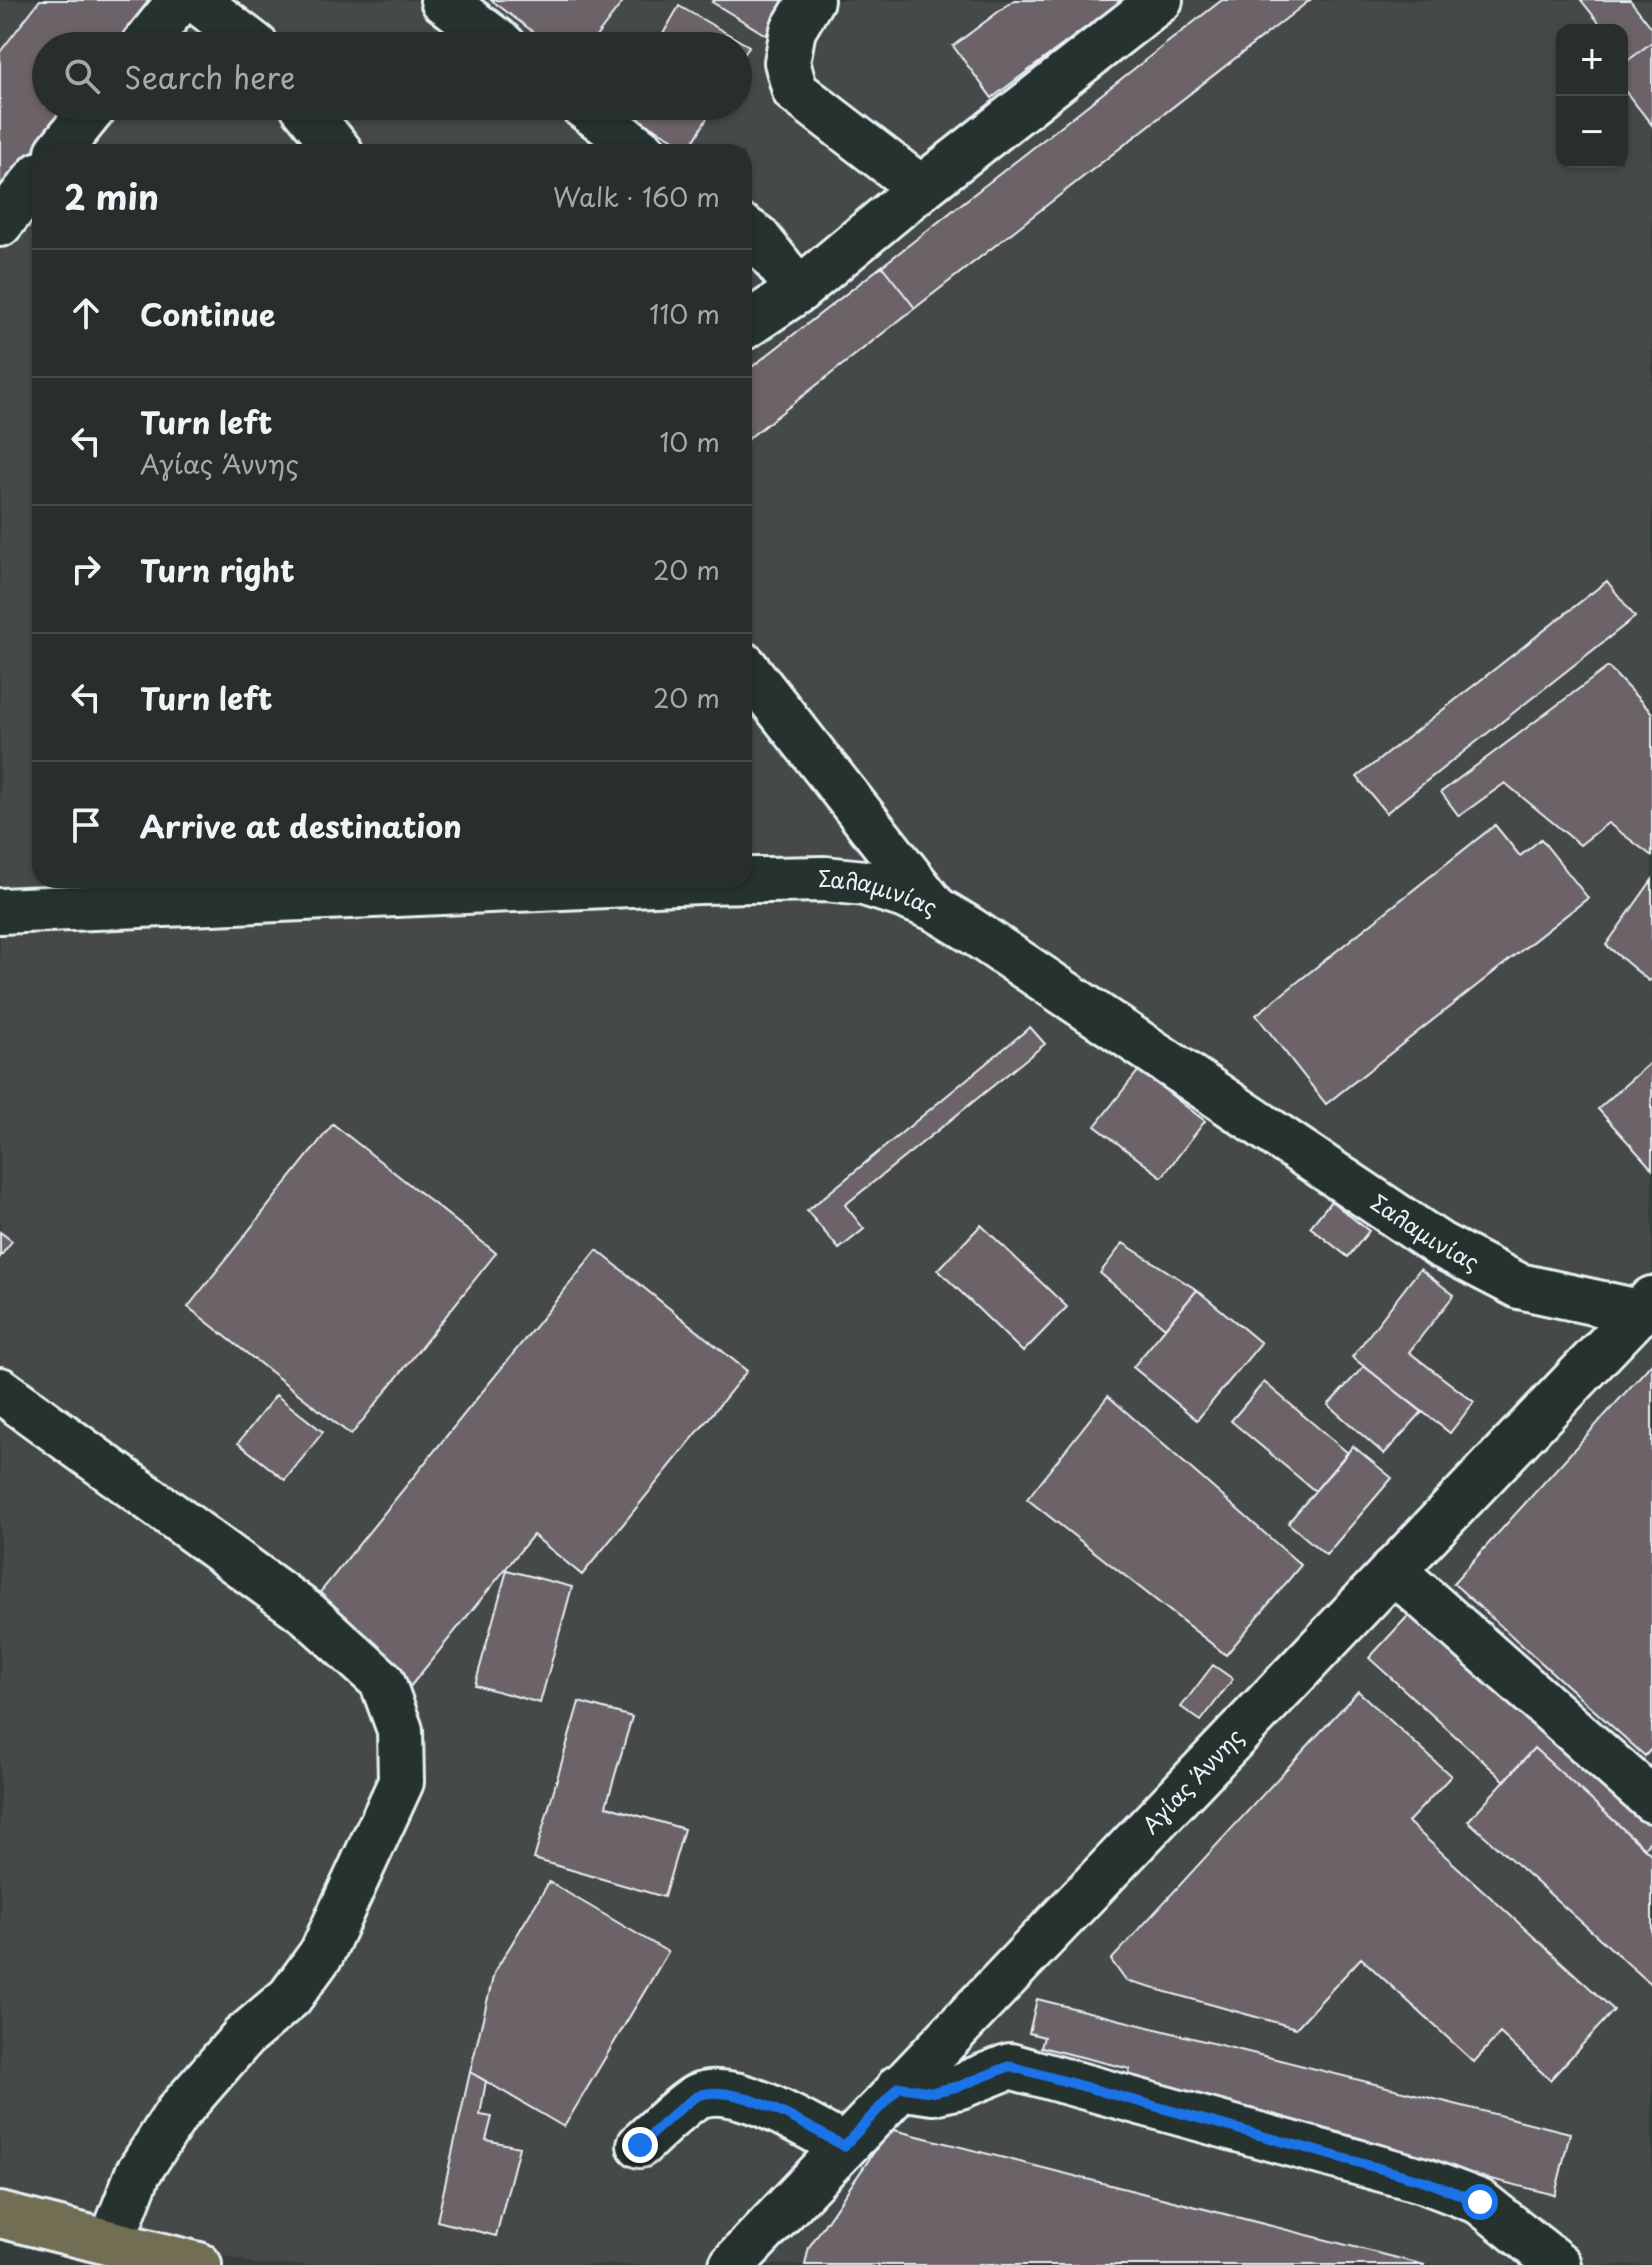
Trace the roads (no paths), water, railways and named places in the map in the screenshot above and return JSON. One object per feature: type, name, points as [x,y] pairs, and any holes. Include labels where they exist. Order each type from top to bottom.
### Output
[{"type":"main road","points":[[0,2215],[199,2265]]},
{"type":"street","points":[[154,32],[180,0]]},
{"type":"street","points":[[196,0],[238,32]]},
{"type":"street","points":[[443,0],[485,32]]},
{"type":"street","points":[[811,0],[793,30],[787,62],[795,91],[921,188]]},
{"type":"street","points":[[752,322],[799,290],[921,188],[1160,0]]},
{"type":"street","points":[[64,144],[84,120]]},
{"type":"street","points":[[314,120],[334,144]]},
{"type":"street","points":[[602,120],[633,144]]},
{"type":"street","points":[[0,224],[32,184]]},
{"type":"street","points":[[752,234],[799,290]]},
{"type":"street","points":[[752,675],[936,909]]},
{"type":"street","name":"Σαλαμινίας","points":[[752,881],[825,879],[864,883],[936,909],[1440,1245],[1519,1286],[1646,1305]]},
{"type":"street","name":"Σαλαμινίας","points":[[0,911],[542,888]]},
{"type":"street","name":"Αγίας Άννης","points":[[732,2265],[1646,1305]]},
{"type":"street","points":[[0,1390],[308,1614],[382,1681],[400,1730],[401,1782],[322,1953],[290,1997],[243,2037],[177,2113],[138,2173],[111,2243]]},
{"type":"street","points":[[1393,1570],[1652,1800]]},
{"type":"street","points":[[899,2087],[933,2092],[960,2086],[1010,2066],[1425,2181],[1480,2202],[1559,2265]]},
{"type":"street","points":[[640,2145],[697,2096],[724,2093],[780,2113],[844,2146]]}]
